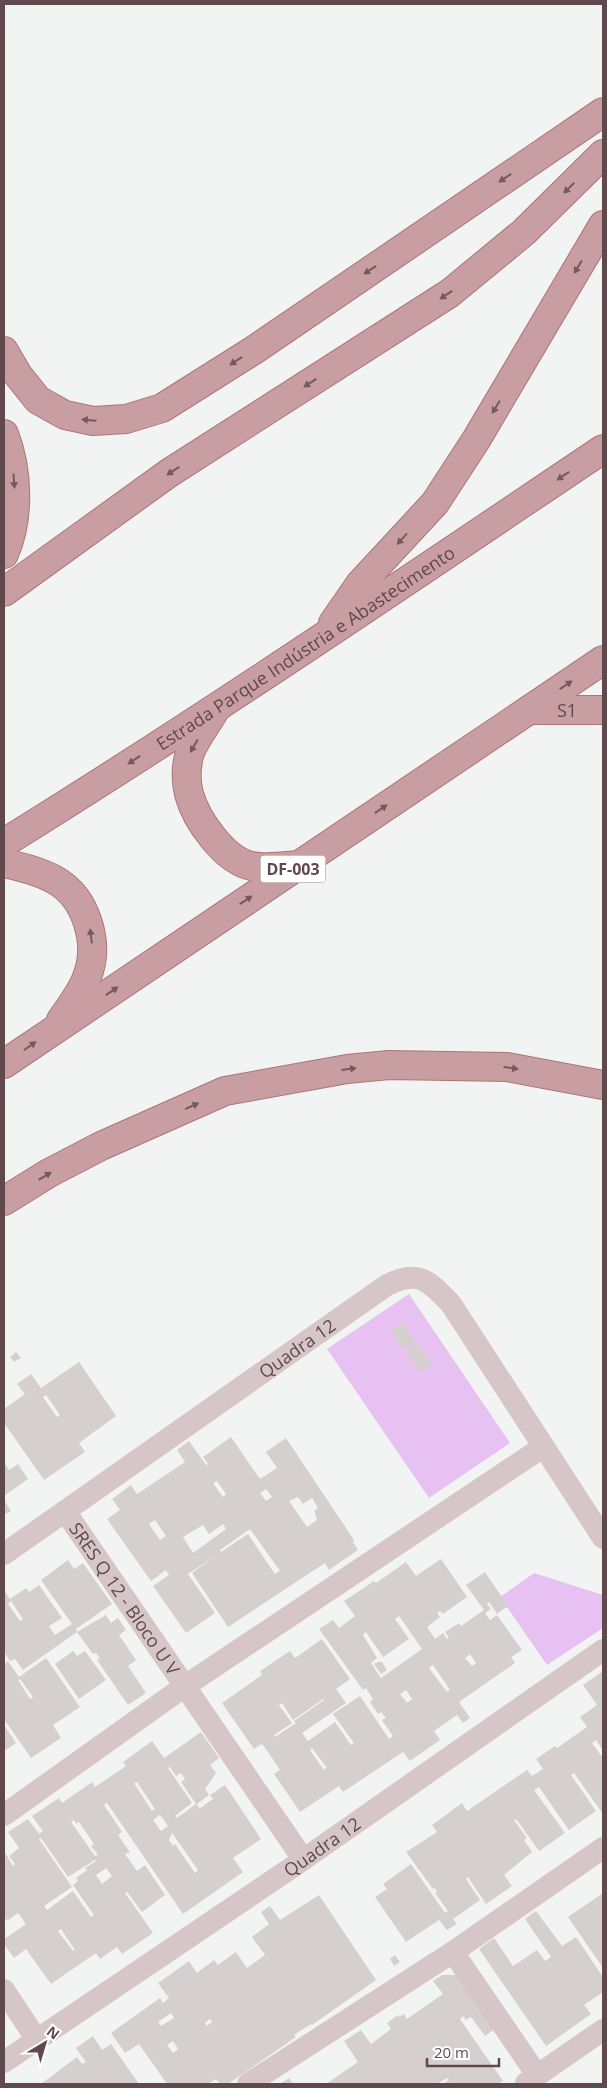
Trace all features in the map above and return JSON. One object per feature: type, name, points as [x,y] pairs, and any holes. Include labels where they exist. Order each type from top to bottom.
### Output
[{"type":"highway","points":[[4,351],[18,375],[38,400],[65,415],[93,421],[126,420],[162,408],[254,350],[603,112]]},
{"type":"highway","points":[[4,592],[169,473],[450,293],[524,232],[603,154]]},
{"type":"highway","points":[[324,636],[360,584],[435,503],[476,440],[603,225]]},
{"type":"highway","points":[[4,434],[12,458],[15,496],[9,542],[4,554]]},
{"type":"highway","name":"Estrada Parque Indústria e Abastecimento","points":[[4,843],[99,784],[603,449]]},
{"type":"highway","name":"DF-003","points":[[4,1064],[603,660]]},
{"type":"highway","points":[[219,704],[190,754],[187,774],[189,794],[197,813],[212,836],[228,853],[251,866],[267,867],[300,864]]},
{"type":"highway","name":"S1","points":[[529,710],[603,710]]},
{"type":"highway","points":[[4,863],[39,872],[56,880],[82,910],[92,934],[92,960],[87,979],[57,1028]]},
{"type":"highway","points":[[4,1201],[49,1173],[101,1146],[225,1091],[347,1069],[389,1065],[508,1067],[603,1085]]},
{"type":"street","name":"Quadra 12","points":[[4,1554],[386,1284],[400,1278],[416,1278],[430,1282],[451,1304],[603,1538]]},
{"type":"street","points":[[4,1814],[185,1686],[543,1447]]},
{"type":"street","name":"SRES Q 12 - Bloco U V","points":[[65,1512],[304,1859]]},
{"type":"street","name":"Quadra 12","points":[[4,2062],[304,1859],[603,1650]]},
{"type":"street","points":[[248,2084],[453,1952],[603,1848]]},
{"type":"street","points":[[453,1952],[531,2080],[603,2030]]},
{"type":"street","points":[[4,1990],[37,2040]]},
{"type":"shaded area","points":[[409,1294],[510,1443],[429,1498],[327,1349]]},
{"type":"shaded area","points":[[534,1573],[603,1595],[603,1628],[547,1665],[500,1597]]},
{"type":"building","points":[[402,1322],[415,1341],[411,1344],[413,1347],[418,1344],[432,1364],[422,1371],[418,1370],[406,1352],[410,1349],[408,1346],[403,1349],[390,1330]]},
{"type":"building","points":[[16,1352],[21,1358],[14,1362],[10,1357]]},
{"type":"building","points":[[79,1362],[116,1416],[79,1443],[85,1452],[44,1480],[4,1423],[4,1409],[25,1394],[17,1384],[31,1374],[41,1388]],"holes":[[[46,1395],[60,1415],[57,1417],[43,1397]]]},
{"type":"building","points":[[231,1437],[260,1479],[277,1468],[266,1452],[286,1438],[354,1540],[353,1542],[358,1550],[329,1570],[325,1563],[228,1627],[192,1573],[215,1556],[188,1574],[215,1613],[186,1633],[153,1586],[169,1575],[166,1570],[151,1581],[107,1519],[120,1510],[112,1499],[131,1485],[137,1494],[185,1462],[177,1450],[189,1441],[206,1465],[208,1464],[203,1457]],"holes":[[[217,1481],[226,1494],[223,1497],[213,1483]],[[266,1489],[272,1497],[266,1501],[260,1493]],[[298,1497],[303,1504],[312,1498],[318,1508],[314,1511],[317,1520],[307,1527],[289,1501]],[[155,1520],[166,1536],[160,1540],[149,1524]],[[223,1524],[226,1529],[193,1553],[183,1537],[203,1525],[209,1534]],[[250,1529],[280,1571],[275,1574],[248,1534],[221,1552],[220,1550]]]},
{"type":"building","points":[[4,1462],[9,1470],[18,1464],[28,1479],[4,1496]]},
{"type":"building","points":[[4,1500],[11,1511],[4,1515]]},
{"type":"building","points":[[441,1559],[467,1597],[443,1614],[440,1611],[437,1613],[440,1617],[427,1627],[435,1639],[443,1633],[447,1639],[449,1638],[445,1632],[459,1623],[461,1626],[484,1610],[466,1585],[485,1572],[508,1606],[497,1614],[489,1602],[487,1604],[491,1609],[485,1613],[490,1620],[497,1615],[522,1650],[511,1657],[515,1663],[459,1702],[470,1718],[463,1723],[457,1715],[434,1731],[440,1740],[410,1761],[403,1752],[343,1792],[339,1786],[300,1812],[274,1774],[280,1770],[270,1755],[262,1744],[254,1749],[222,1703],[262,1675],[260,1671],[290,1651],[295,1658],[322,1639],[350,1679],[336,1689],[346,1703],[302,1733],[308,1741],[335,1722],[351,1745],[354,1743],[333,1714],[360,1696],[389,1739],[393,1736],[382,1720],[386,1718],[381,1712],[378,1714],[370,1702],[373,1699],[366,1688],[363,1690],[319,1629],[333,1620],[339,1628],[355,1616],[344,1601],[374,1581],[376,1583],[406,1562],[416,1576]],"holes":[[[399,1616],[422,1649],[381,1678],[371,1663],[377,1658],[363,1635],[366,1632],[383,1657],[409,1639],[395,1619]],[[470,1654],[476,1663],[472,1666],[465,1658]],[[433,1665],[450,1690],[447,1692],[429,1668]],[[406,1690],[412,1699],[407,1703],[400,1694]],[[324,1700],[275,1737],[274,1735],[292,1723],[279,1705],[282,1703],[293,1720]],[[312,1748],[327,1768],[324,1770],[310,1750]]]},
{"type":"building","points":[[68,1560],[74,1569],[83,1563],[112,1604],[76,1629],[77,1632],[23,1670],[15,1659],[10,1661],[4,1652],[4,1590],[10,1599],[26,1588],[29,1592],[39,1585],[62,1618],[49,1626],[55,1635],[72,1624],[41,1580]],"holes":[[[11,1601],[23,1619],[20,1621],[8,1604]]]},
{"type":"building","points":[[106,1615],[111,1623],[118,1618],[126,1630],[119,1635],[136,1660],[128,1666],[146,1693],[128,1705],[97,1660],[100,1658],[96,1653],[93,1654],[77,1632]]},
{"type":"building","points":[[73,1651],[77,1656],[85,1651],[106,1680],[79,1699],[55,1664]]},
{"type":"building","points":[[46,1658],[80,1707],[53,1725],[61,1738],[31,1758],[4,1719],[4,1664],[8,1661],[19,1677]],"holes":[[[20,1679],[33,1697],[30,1699],[18,1680]]]},
{"type":"building","points":[[382,1662],[387,1670],[381,1674],[374,1664]]},
{"type":"building","points":[[603,1671],[603,1751],[596,1740],[592,1743],[603,1758],[603,1814],[574,1773],[571,1775],[596,1811],[569,1830],[539,1787],[534,1790],[565,1833],[539,1851],[516,1819],[514,1820],[527,1838],[524,1840],[532,1852],[504,1875],[512,1886],[486,1904],[468,1877],[466,1879],[480,1900],[453,1919],[457,1924],[447,1930],[439,1920],[406,1942],[375,1897],[387,1889],[383,1884],[411,1864],[445,1913],[448,1911],[435,1893],[437,1892],[435,1888],[433,1889],[406,1852],[437,1832],[432,1825],[462,1803],[467,1811],[527,1770],[532,1776],[543,1769],[536,1759],[555,1746],[557,1748],[587,1727],[580,1717],[597,1705],[583,1685]]},
{"type":"building","points":[[4,1725],[16,1743],[4,1751]]},
{"type":"building","points":[[201,1732],[219,1758],[210,1765],[216,1773],[205,1789],[209,1795],[197,1804],[199,1809],[213,1799],[210,1795],[225,1785],[261,1839],[233,1858],[243,1872],[183,1914],[107,1803],[104,1805],[122,1832],[118,1835],[130,1852],[125,1854],[137,1871],[145,1865],[165,1895],[142,1912],[127,1892],[125,1893],[153,1933],[122,1954],[117,1947],[100,1959],[96,1953],[51,1984],[26,1949],[14,1958],[4,1944],[4,1939],[26,1924],[18,1913],[4,1921],[4,1851],[13,1866],[15,1864],[9,1856],[19,1848],[8,1832],[28,1819],[39,1834],[43,1831],[32,1816],[59,1798],[62,1803],[92,1782],[95,1787],[126,1766],[123,1762],[152,1741],[164,1758]],"holes":[[[170,1767],[176,1776],[181,1773],[185,1779],[181,1782],[196,1804],[177,1818],[175,1816],[192,1803],[168,1768]],[[137,1782],[155,1809],[152,1811],[134,1783]],[[160,1815],[168,1826],[161,1831],[153,1820]],[[74,1820],[76,1824],[79,1822],[94,1844],[91,1846],[98,1855],[95,1856],[71,1822]],[[172,1833],[198,1870],[195,1873],[175,1844],[173,1846],[169,1840]],[[41,1838],[68,1877],[96,1861],[85,1868],[87,1870],[76,1878],[78,1881],[73,1885],[94,1915],[91,1917],[73,1891],[47,1910],[44,1906],[72,1887],[39,1839]],[[106,1868],[112,1876],[102,1884],[96,1875]],[[61,1929],[75,1950],[73,1951],[58,1931]]]},
{"type":"building","points":[[603,1893],[603,1968],[568,1917]]},
{"type":"building","points":[[319,1895],[376,1980],[312,2025],[294,2035],[296,2037],[228,2084],[220,2084],[216,2079],[208,2084],[167,2084],[139,2044],[125,2053],[111,2033],[160,1998],[163,2003],[169,1998],[158,1983],[189,1961],[197,1973],[214,1960],[218,1965],[236,1952],[247,1968],[265,1955],[252,1937],[269,1924],[261,1912],[270,1906],[280,1920]],"holes":[[[171,2013],[174,2018],[161,2026],[158,2022]],[[210,2019],[212,2022],[207,2026],[205,2023]],[[173,2041],[178,2049],[173,2053],[167,2045]]]},
{"type":"building","points":[[536,1911],[562,1946],[576,1937],[603,1977],[603,1992],[584,2005],[591,2014],[546,2046],[479,1949],[494,1938],[513,1966],[537,1950],[545,1961],[551,1957],[525,1919]]},
{"type":"building","points":[[395,1955],[400,1962],[394,1966],[390,1959]]},
{"type":"building","points":[[442,1975],[457,1975],[496,2028],[485,2036],[471,2017],[466,2020],[463,2016],[460,2019],[503,2081],[498,2084],[442,2084],[449,2080],[447,2078],[437,2084],[326,2084],[358,2062],[344,2041],[361,2030],[371,2044],[391,2029],[387,2023],[398,2015],[399,2017],[404,2014],[407,2019],[443,1994],[433,1981]]},
{"type":"building","points":[[93,2036],[102,2050],[111,2044],[139,2084],[41,2084],[77,2057],[82,2064],[86,2062],[76,2048]]},
{"type":"building","points":[[289,2078],[293,2084],[280,2084]]}]
